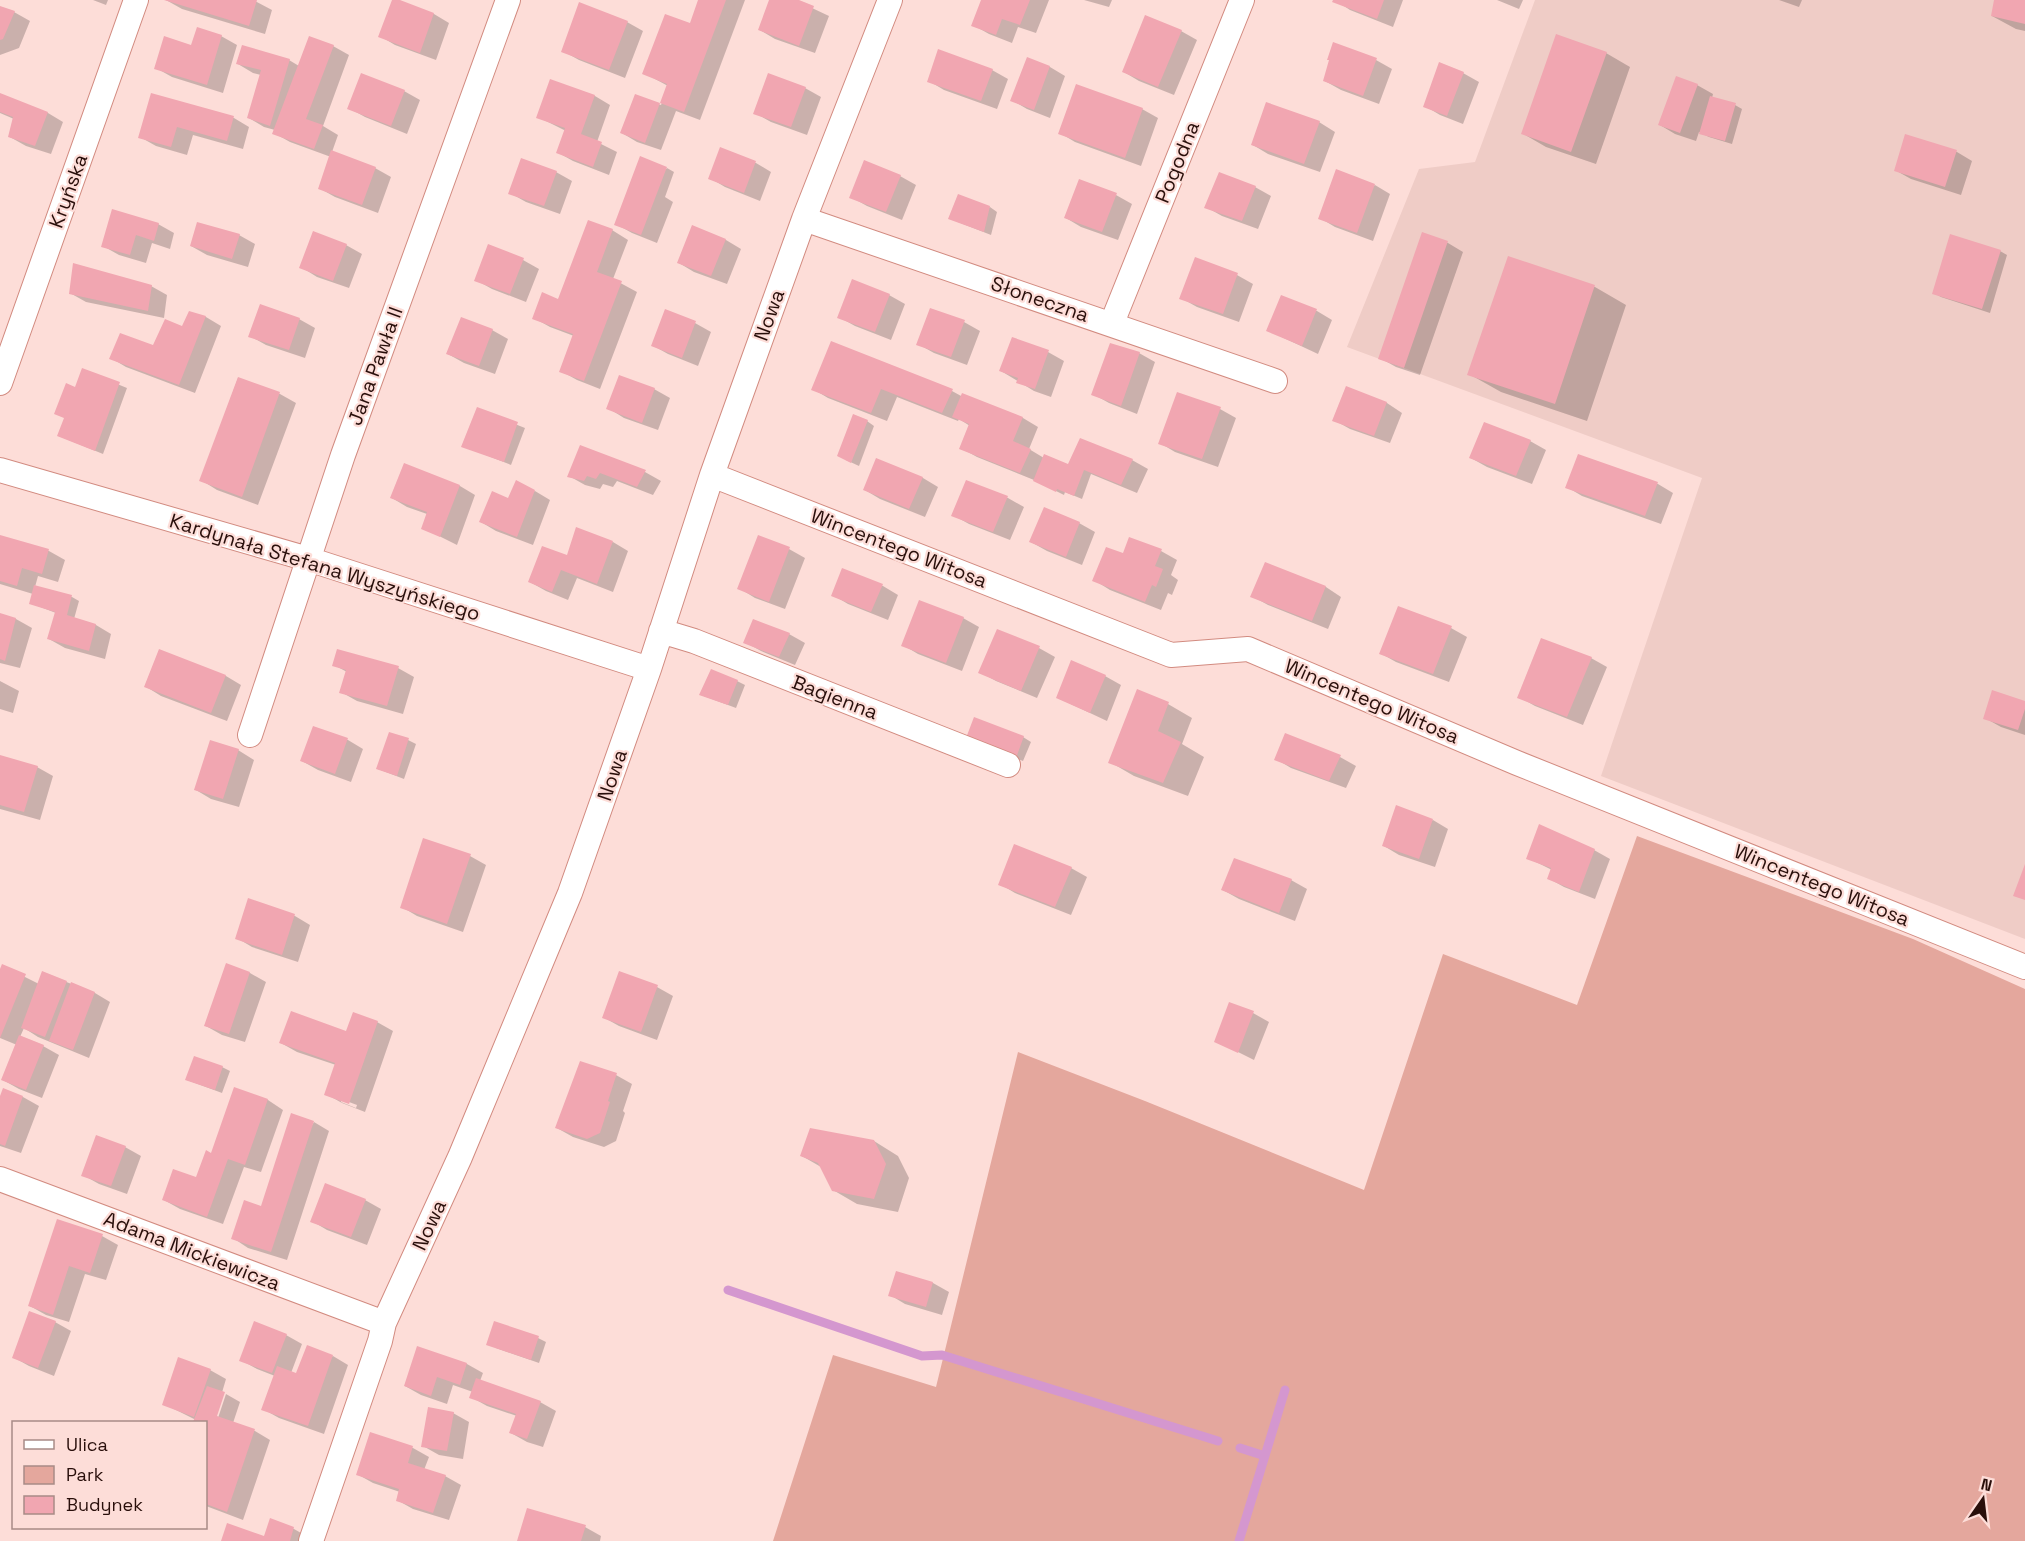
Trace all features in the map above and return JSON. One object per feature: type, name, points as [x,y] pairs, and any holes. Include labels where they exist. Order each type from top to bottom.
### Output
[{"type":"street","name":"Kryńska","points":[[0,383],[136,0]]},
{"type":"street","name":"Jana Pawła II","points":[[250,735],[343,454],[508,0]]},
{"type":"street","name":"Nowa","points":[[311,1541],[380,1341],[384,1323],[460,1156],[570,893],[662,631],[712,475],[804,219],[890,0]]},
{"type":"street","name":"Pogodna","points":[[1112,323],[1242,0]]},
{"type":"street","name":"Słoneczna","points":[[804,219],[1112,323],[1275,381]]},
{"type":"street","name":"Kardynała Stefana Wyszyńskiego","points":[[0,470],[308,559],[649,669]]},
{"type":"street","name":"Wincentego Witosa","points":[[712,475],[1171,655],[1248,649],[1517,763],[2025,967]]},
{"type":"street","name":"Bagienna","points":[[662,631],[694,641],[1008,765]]},
{"type":"street","name":"Adama Mickiewicza","points":[[0,1179],[384,1323]]},
{"type":"shaded area","points":[[1535,0],[2025,0],[2025,939],[1601,776],[1702,478],[1347,347],[1419,169],[1475,162]]},
{"type":"green space","points":[[1637,836],[1913,939],[2025,989],[2025,1541],[773,1541],[833,1355],[936,1387],[1018,1052],[1364,1190],[1443,954],[1577,1005]]},
{"type":"building","points":[[164,0],[257,0],[249,26]]},
{"type":"building","points":[[392,0],[400,0],[434,13],[420,53],[378,37]]},
{"type":"building","points":[[698,0],[726,0],[684,112],[660,103],[667,84],[642,74],[665,14],[690,23]]},
{"type":"building","points":[[769,0],[799,0],[814,6],[799,46],[758,30]]},
{"type":"building","points":[[981,0],[1030,0],[1020,25],[1002,19],[996,35],[971,26]]},
{"type":"building","points":[[1333,0],[1384,0],[1377,19],[1332,2]]},
{"type":"building","points":[[1994,0],[2025,0],[2025,24],[1991,16]]},
{"type":"building","points":[[579,2],[628,21],[609,70],[561,52]]},
{"type":"building","points":[[0,6],[15,11],[3,39],[0,40]]},
{"type":"building","points":[[1145,15],[1182,30],[1158,87],[1122,72]]},
{"type":"building","points":[[197,27],[222,35],[207,85],[154,69],[164,36],[191,45]]},
{"type":"building","points":[[1556,34],[1607,52],[1571,152],[1521,134]]},
{"type":"building","points":[[309,36],[334,45],[306,119],[323,125],[314,149],[272,134]]},
{"type":"building","points":[[1333,42],[1377,58],[1363,96],[1323,81]]},
{"type":"building","points":[[242,45],[290,59],[270,126],[247,118],[261,70],[236,64]]},
{"type":"building","points":[[938,49],[993,69],[981,101],[927,82]]},
{"type":"building","points":[[1027,57],[1050,66],[1034,110],[1010,101]]},
{"type":"building","points":[[1439,62],[1464,72],[1447,116],[1423,107]]},
{"type":"building","points":[[361,73],[405,90],[391,126],[347,109]]},
{"type":"building","points":[[768,73],[806,87],[791,127],[753,114]]},
{"type":"building","points":[[1676,76],[1698,84],[1680,133],[1658,125]]},
{"type":"building","points":[[550,79],[595,95],[581,134],[602,142],[593,167],[556,153],[565,128],[536,118]]},
{"type":"building","points":[[1076,84],[1143,108],[1125,158],[1058,134]]},
{"type":"building","points":[[0,93],[48,112],[35,146],[8,137],[13,117],[0,112]]},
{"type":"building","points":[[151,93],[234,116],[227,141],[177,127],[171,147],[138,138]]},
{"type":"building","points":[[635,94],[660,103],[645,143],[620,133]]},
{"type":"building","points":[[1710,96],[1736,103],[1725,141],[1699,134]]},
{"type":"building","points":[[1266,102],[1320,121],[1304,164],[1251,145]]},
{"type":"building","points":[[1905,134],[1957,150],[1945,187],[1894,171]]},
{"type":"building","points":[[720,147],[756,161],[744,193],[708,179]]},
{"type":"building","points":[[331,150],[376,167],[362,205],[318,189]]},
{"type":"building","points":[[640,156],[667,167],[641,235],[614,225]]},
{"type":"building","points":[[521,158],[557,171],[544,206],[508,194]]},
{"type":"building","points":[[864,160],[901,175],[886,212],[849,198]]},
{"type":"building","points":[[1336,169],[1375,184],[1357,233],[1318,219]]},
{"type":"building","points":[[1219,172],[1256,186],[1242,221],[1204,208]]},
{"type":"building","points":[[1079,179],[1117,193],[1102,232],[1064,218]]},
{"type":"building","points":[[958,194],[990,206],[984,232],[948,219]]},
{"type":"building","points":[[112,209],[159,223],[154,241],[136,235],[130,255],[101,247]]},
{"type":"building","points":[[588,220],[613,229],[597,272],[622,281],[584,381],[559,372],[573,334],[532,319],[542,292],[558,299]]},
{"type":"building","points":[[197,222],[240,234],[232,259],[190,246]]},
{"type":"building","points":[[692,225],[726,239],[711,276],[677,263]]},
{"type":"building","points":[[313,231],[347,244],[333,281],[299,268]]},
{"type":"building","points":[[1422,232],[1448,241],[1404,368],[1378,359]]},
{"type":"building","points":[[1950,234],[2001,250],[1982,309],[1932,294]]},
{"type":"building","points":[[488,244],[524,258],[510,294],[474,281]]},
{"type":"building","points":[[1508,256],[1595,285],[1555,404],[1467,375]]},
{"type":"building","points":[[1195,257],[1238,273],[1223,314],[1179,299]]},
{"type":"building","points":[[73,263],[152,285],[148,311],[69,294]]},
{"type":"building","points":[[852,279],[890,294],[875,332],[837,318]]},
{"type":"building","points":[[1281,295],[1317,309],[1302,346],[1266,331]]},
{"type":"building","points":[[260,304],[300,318],[289,350],[248,337]]},
{"type":"building","points":[[930,308],[965,320],[951,357],[916,345]]},
{"type":"building","points":[[665,309],[696,321],[682,358],[651,346]]},
{"type":"building","points":[[189,311],[206,316],[179,385],[109,359],[120,333],[153,345],[165,319],[182,326]]},
{"type":"building","points":[[461,317],[493,329],[479,366],[446,354]]},
{"type":"building","points":[[1012,337],[1049,350],[1035,389],[1016,383],[1018,378],[999,371]]},
{"type":"building","points":[[831,341],[953,389],[942,413],[881,389],[871,413],[811,390]]},
{"type":"building","points":[[1110,343],[1140,352],[1121,406],[1091,395]]},
{"type":"building","points":[[82,368],[120,382],[95,451],[57,436],[64,418],[54,414],[66,383],[75,387]]},
{"type":"building","points":[[619,375],[655,388],[642,423],[606,409]]},
{"type":"building","points":[[238,377],[280,392],[242,497],[199,481]]},
{"type":"building","points":[[1346,386],[1387,402],[1374,436],[1332,421]]},
{"type":"building","points":[[1177,392],[1221,407],[1202,459],[1158,444]]},
{"type":"building","points":[[962,393],[1023,417],[1013,441],[1031,449],[1020,473],[959,449],[969,424],[952,417]]},
{"type":"building","points":[[477,407],[518,422],[504,462],[461,447]]},
{"type":"building","points":[[853,414],[868,420],[851,463],[837,456]]},
{"type":"building","points":[[1484,422],[1531,440],[1516,476],[1469,458]]},
{"type":"building","points":[[1080,438],[1133,459],[1121,485],[1084,470],[1074,496],[1057,489],[1056,492],[1033,481],[1044,454],[1068,464]]},
{"type":"building","points":[[580,445],[646,470],[637,487],[600,473],[596,479],[587,476],[584,481],[567,477]]},
{"type":"building","points":[[1578,454],[1658,482],[1645,516],[1565,488]]},
{"type":"building","points":[[876,458],[923,477],[909,509],[863,490]]},
{"type":"building","points":[[404,463],[460,485],[440,537],[421,529],[427,512],[390,498]]},
{"type":"building","points":[[516,480],[535,490],[517,537],[479,522],[492,491],[508,498]]},
{"type":"building","points":[[966,480],[1008,496],[993,532],[951,516]]},
{"type":"building","points":[[1044,507],[1080,522],[1066,557],[1029,542]]},
{"type":"building","points":[[576,527],[613,541],[597,584],[561,570],[552,592],[528,582],[542,546],[567,555]]},
{"type":"building","points":[[0,535],[49,549],[42,574],[22,568],[17,586],[0,581]]},
{"type":"building","points":[[758,535],[790,547],[769,602],[737,589]]},
{"type":"building","points":[[1129,537],[1162,549],[1155,566],[1163,569],[1156,587],[1152,585],[1145,602],[1092,581],[1106,547],[1123,553]]},
{"type":"building","points":[[1265,562],[1326,586],[1312,621],[1250,597]]},
{"type":"building","points":[[842,568],[883,584],[871,612],[831,596]]},
{"type":"building","points":[[34,585],[72,595],[67,615],[96,624],[89,651],[47,639],[55,612],[29,604]]},
{"type":"building","points":[[919,600],[964,617],[946,663],[901,646]]},
{"type":"building","points":[[1398,606],[1452,626],[1433,674],[1379,654]]},
{"type":"building","points":[[0,613],[16,618],[5,661],[0,659]]},
{"type":"building","points":[[753,619],[790,633],[779,657],[743,643]]},
{"type":"building","points":[[997,629],[1040,646],[1021,691],[978,673]]},
{"type":"building","points":[[1541,638],[1592,657],[1567,717],[1517,698]]},
{"type":"building","points":[[159,649],[226,675],[211,713],[144,687]]},
{"type":"building","points":[[337,649],[399,666],[387,706],[339,693],[346,670],[332,666]]},
{"type":"building","points":[[1071,660],[1106,675],[1090,713],[1056,698]]},
{"type":"building","points":[[711,669],[738,680],[728,705],[699,695]]},
{"type":"building","points":[[1137,689],[1169,702],[1158,731],[1181,742],[1163,783],[1108,763]]},
{"type":"building","points":[[1992,690],[2025,701],[2025,709],[2018,730],[1983,719]]},
{"type":"building","points":[[974,717],[1024,736],[1016,758],[966,738]]},
{"type":"building","points":[[313,726],[348,738],[335,774],[300,761]]},
{"type":"building","points":[[389,732],[409,738],[397,776],[376,769]]},
{"type":"building","points":[[1285,733],[1341,755],[1329,781],[1274,760]]},
{"type":"building","points":[[210,740],[239,749],[223,799],[194,790]]},
{"type":"building","points":[[0,755],[38,766],[24,812],[0,805]]},
{"type":"building","points":[[1396,805],[1433,819],[1419,859],[1382,846]]},
{"type":"building","points":[[1539,824],[1595,849],[1579,892],[1547,879],[1551,868],[1526,859]]},
{"type":"building","points":[[423,838],[471,854],[447,924],[400,908]]},
{"type":"building","points":[[1014,844],[1072,867],[1055,907],[998,885]]},
{"type":"building","points":[[1234,858],[1292,879],[1279,913],[1221,890]]},
{"type":"building","points":[[2025,864],[2025,900],[2013,896]]},
{"type":"building","points":[[248,898],[295,914],[282,955],[235,939]]},
{"type":"building","points":[[226,963],[250,972],[229,1034],[204,1026]]},
{"type":"building","points":[[2,964],[26,974],[0,1038],[0,969]]},
{"type":"building","points":[[42,971],[67,981],[45,1037],[21,1028]]},
{"type":"building","points":[[619,971],[658,985],[641,1032],[602,1018]]},
{"type":"building","points":[[71,982],[95,992],[73,1050],[49,1041]]},
{"type":"building","points":[[1229,1002],[1254,1011],[1238,1053],[1214,1042]]},
{"type":"building","points":[[291,1011],[346,1031],[353,1012],[378,1021],[349,1104],[324,1095],[335,1063],[279,1043]]},
{"type":"building","points":[[19,1035],[44,1045],[26,1090],[1,1080]]},
{"type":"building","points":[[194,1056],[223,1066],[215,1090],[185,1080]]},
{"type":"building","points":[[580,1061],[617,1073],[600,1133],[587,1139],[555,1128]]},
{"type":"building","points":[[234,1087],[268,1099],[245,1165],[228,1159],[207,1217],[162,1200],[173,1169],[196,1177],[206,1150],[211,1153]]},
{"type":"building","points":[[3,1088],[23,1096],[5,1146],[0,1144],[0,1096]]},
{"type":"building","points":[[291,1113],[314,1121],[271,1252],[231,1239],[244,1200],[261,1206]]},
{"type":"building","points":[[810,1128],[874,1140],[886,1164],[874,1199],[832,1191],[818,1163],[800,1156]]},
{"type":"building","points":[[96,1135],[126,1146],[111,1186],[81,1176]]},
{"type":"building","points":[[325,1183],[366,1199],[351,1237],[310,1222]]},
{"type":"building","points":[[57,1219],[103,1234],[90,1273],[69,1266],[53,1315],[28,1306]]},
{"type":"building","points":[[896,1271],[933,1282],[926,1307],[888,1296]]},
{"type":"building","points":[[29,1311],[56,1321],[38,1368],[12,1358]]},
{"type":"building","points":[[254,1321],[287,1334],[272,1373],[239,1361]]},
{"type":"building","points":[[494,1321],[539,1336],[531,1360],[486,1345]]},
{"type":"building","points":[[307,1345],[333,1355],[308,1426],[261,1410],[277,1366],[296,1373]]},
{"type":"building","points":[[417,1346],[467,1363],[460,1385],[437,1377],[431,1396],[404,1386]]},
{"type":"building","points":[[178,1357],[211,1369],[194,1417],[162,1405]]},
{"type":"building","points":[[476,1378],[541,1401],[527,1439],[509,1433],[516,1414],[469,1398]]},
{"type":"building","points":[[207,1386],[225,1392],[217,1416],[255,1429],[227,1512],[207,1504],[207,1421],[193,1421]]},
{"type":"building","points":[[428,1407],[454,1412],[447,1451],[421,1447]]},
{"type":"building","points":[[370,1432],[413,1446],[408,1463],[446,1475],[433,1513],[396,1501],[399,1489],[356,1475]]},
{"type":"building","points":[[527,1508],[586,1525],[581,1541],[517,1541]]},
{"type":"building","points":[[270,1518],[294,1527],[290,1541],[221,1541],[227,1523],[264,1536]]},
{"type":"waterway","points":[[728,1290],[922,1356],[942,1355],[1218,1441]]},
{"type":"waterway","points":[[1239,1541],[1285,1390]]},
{"type":"waterway","points":[[1240,1448],[1265,1456]]}]
